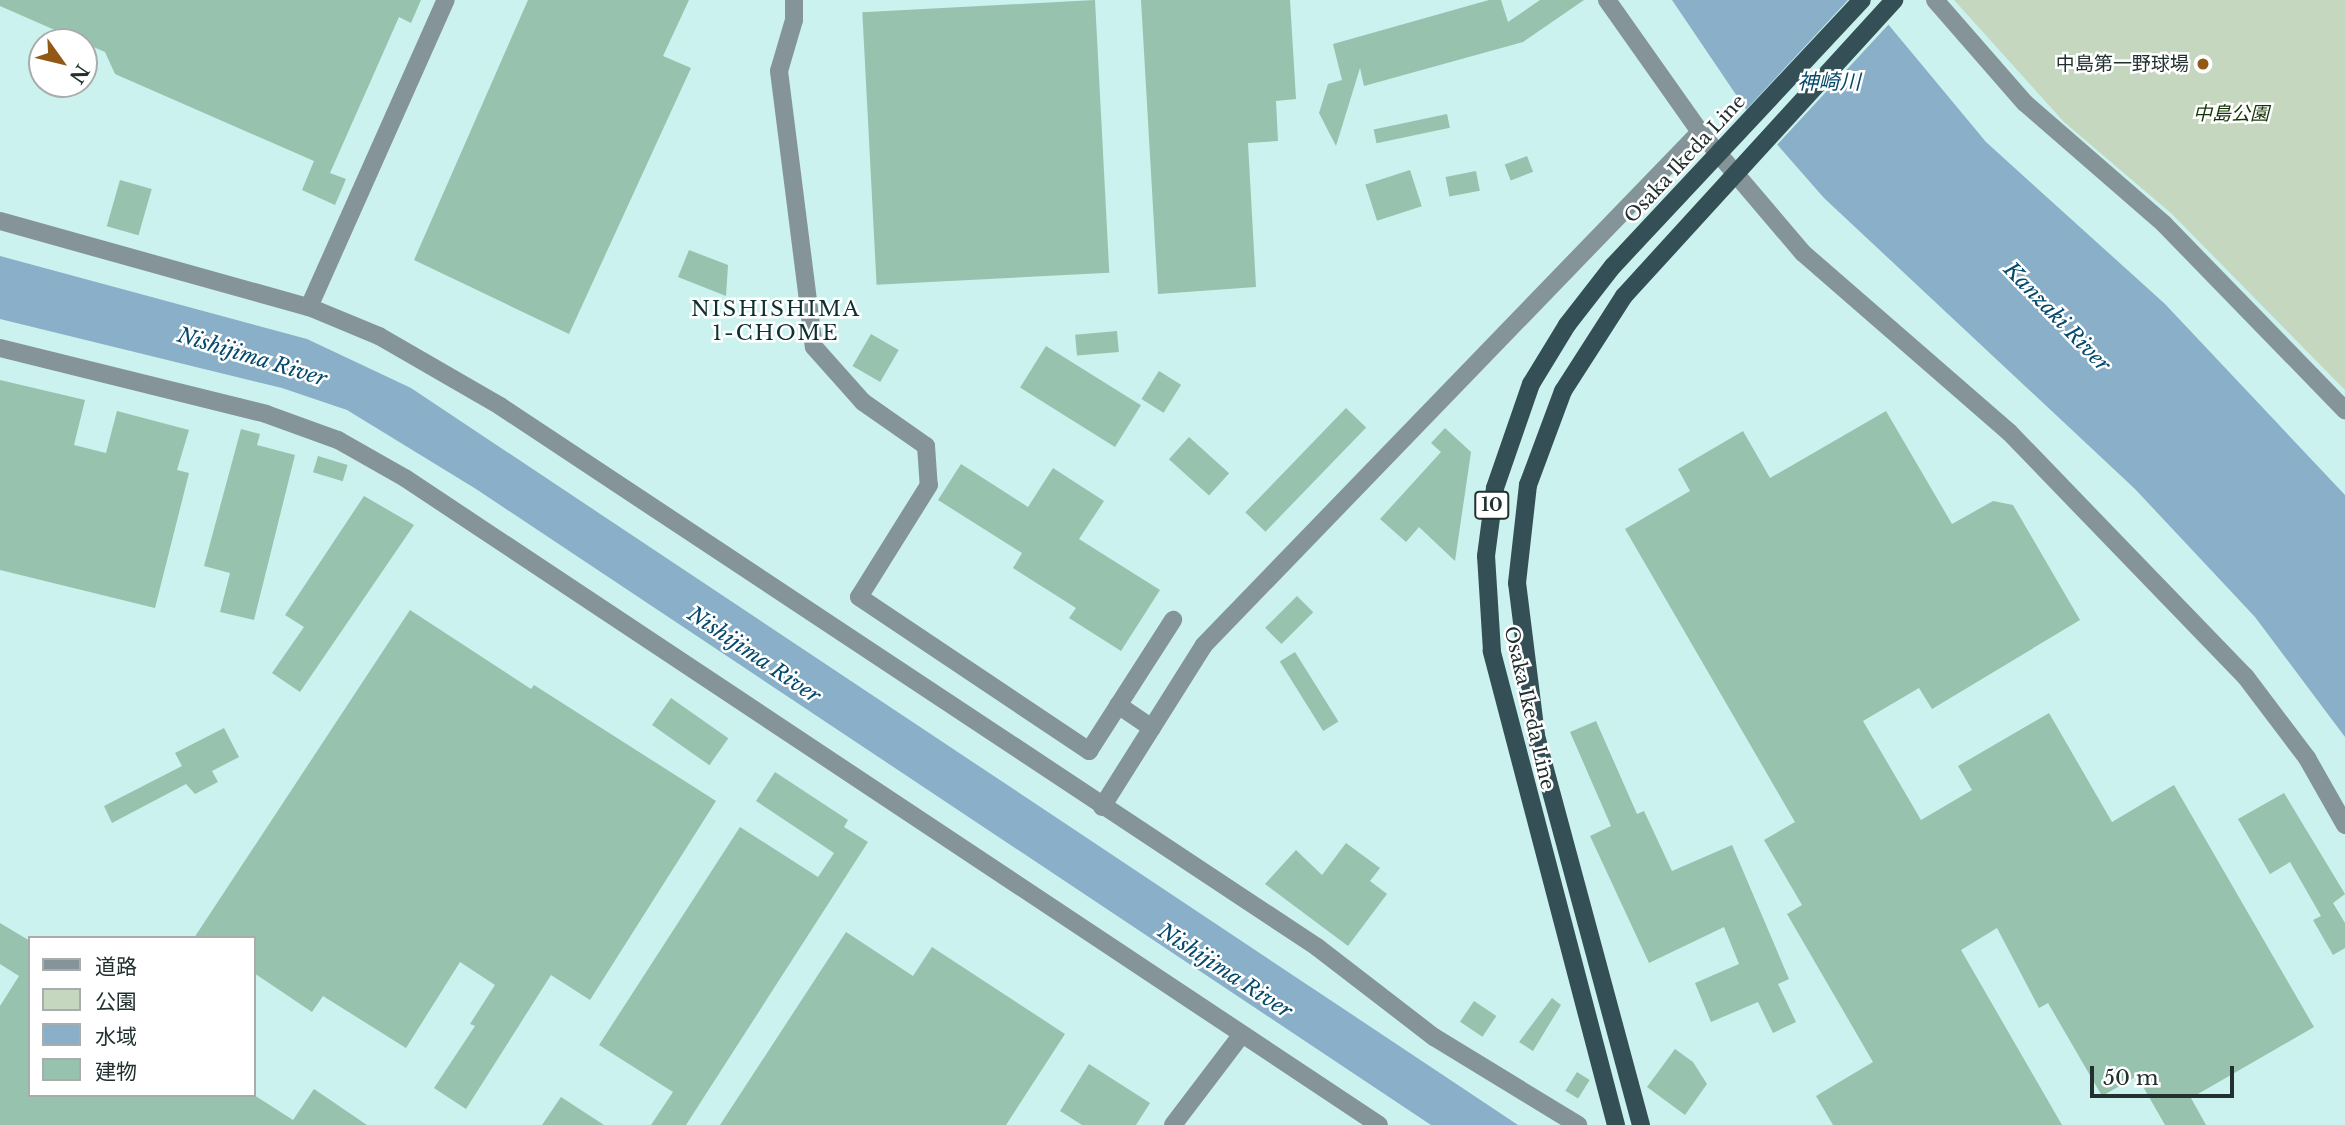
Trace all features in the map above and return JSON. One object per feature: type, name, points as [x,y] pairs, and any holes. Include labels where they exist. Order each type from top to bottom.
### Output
[{"type":"main road","name":"Osaka Ikeda Line","points":[[1616,1125],[1492,651],[1486,556],[1495,488],[1527,395],[1567,325],[1630,248],[1862,0]]},
{"type":"main road","name":"Osaka Ikeda Line","points":[[1641,1125],[1533,713],[1517,583],[1528,485],[1563,391],[1624,296],[1894,0]]},
{"type":"street","points":[[309,307],[446,0]]},
{"type":"street","points":[[794,0],[794,20],[779,71],[814,347],[863,402],[926,446],[929,485],[859,597],[1089,751],[1173,620]]},
{"type":"street","points":[[1607,0],[1700,132],[1803,253],[2009,432],[2158,581],[2245,676],[2307,758],[2345,825]]},
{"type":"street","points":[[1935,0],[2025,103],[2164,224],[2345,410]]},
{"type":"street","points":[[1102,807],[1204,645],[1700,132]]},
{"type":"street","points":[[0,221],[309,307],[379,335],[500,407],[1317,947],[1434,1037],[1578,1125]]},
{"type":"street","points":[[0,348],[266,414],[338,440],[416,485],[1379,1125]]},
{"type":"street","points":[[1118,705],[1152,728]]},
{"type":"street","points":[[1173,1125],[1242,1034]]},
{"type":"green space","name":"中島公園","points":[[1954,0],[2345,0],[2345,390],[2172,214],[2064,122]]},
{"type":"water","name":"神崎川","points":[[1672,0],[1868,0],[1986,142],[2165,304],[2345,495],[2345,737],[2255,617],[2135,489],[1824,198],[1745,108]]},
{"type":"water","name":"Nishijima River","points":[[0,256],[307,339],[411,388],[1518,1125],[1431,1125],[476,489],[347,410],[282,388],[0,319]]},
{"type":"pier","points":[[1848,0],[1872,0],[1889,24],[1775,147],[1744,112]]},
{"type":"building","points":[[0,0],[421,0],[411,23],[399,17],[330,173],[346,179],[335,205],[302,190],[314,161],[115,74],[105,52],[98,49],[98,28],[50,28],[0,6]]},
{"type":"building","points":[[528,0],[689,0],[663,56],[691,68],[569,334],[414,260]]},
{"type":"building","points":[[1095,0],[1109,273],[877,285],[862,12]]},
{"type":"building","points":[[1141,0],[1290,0],[1296,99],[1276,101],[1278,141],[1248,143],[1256,287],[1158,294]]},
{"type":"building","points":[[1489,0],[1501,0],[1508,22],[1540,0],[1584,0],[1523,42],[1364,86],[1360,68],[1336,146],[1319,113],[1328,84],[1342,80],[1333,44]]},
{"type":"building","points":[[1447,114],[1450,128],[1377,143],[1374,130]]},
{"type":"building","points":[[1527,156],[1533,172],[1511,180],[1505,165]]},
{"type":"building","points":[[1410,170],[1422,206],[1377,221],[1365,185]]},
{"type":"building","points":[[1476,171],[1480,191],[1449,197],[1446,177]]},
{"type":"building","points":[[120,180],[152,189],[138,235],[107,226]]},
{"type":"building","points":[[689,250],[728,265],[726,296],[678,277]]},
{"type":"building","points":[[1117,331],[1119,352],[1077,356],[1075,335]]},
{"type":"building","points":[[871,334],[899,350],[880,382],[852,366]]},
{"type":"building","points":[[1046,346],[1141,405],[1115,447],[1020,388]]},
{"type":"building","points":[[1159,371],[1181,385],[1164,413],[1142,399]]},
{"type":"building","points":[[0,380],[85,400],[74,445],[106,453],[117,411],[189,430],[177,470],[189,473],[155,608],[0,570]]},
{"type":"building","points":[[1346,408],[1366,427],[1265,532],[1245,512]]},
{"type":"building","points":[[1886,411],[1952,524],[1993,501],[2013,505],[2080,620],[1932,709],[1919,688],[1863,721],[1921,820],[1972,790],[1958,766],[2049,713],[2112,822],[2174,785],[2314,1027],[2191,1098],[2206,1125],[2165,1125],[2137,1076],[2102,1096],[2048,1003],[2039,1008],[1997,928],[1961,950],[2062,1125],[1833,1125],[1816,1096],[1873,1062],[1787,914],[1802,905],[1764,840],[1795,822],[1625,529],[1690,491],[1678,469],[1743,431],[1770,478]]},
{"type":"building","points":[[1445,428],[1471,452],[1455,561],[1419,527],[1406,542],[1380,519],[1441,452],[1431,443]]},
{"type":"building","points":[[241,429],[260,434],[257,445],[295,455],[254,620],[220,612],[230,573],[204,566]]},
{"type":"building","points":[[1189,437],[1229,473],[1209,495],[1169,459]]},
{"type":"building","points":[[318,456],[348,465],[343,481],[313,472]]},
{"type":"building","points":[[961,464],[1028,507],[1053,468],[1104,501],[1079,539],[1160,590],[1121,651],[1069,618],[1076,608],[1013,568],[1022,553],[938,500]]},
{"type":"building","points":[[364,496],[414,525],[300,692],[272,673],[304,627],[285,615]]},
{"type":"building","points":[[1297,596],[1313,612],[1281,644],[1265,628]]},
{"type":"building","points":[[410,610],[531,689],[534,685],[716,801],[590,1000],[551,975],[466,1109],[434,1088],[475,1026],[470,1024],[495,985],[460,962],[406,1048],[323,996],[312,1012],[256,974],[256,936],[195,936]]},
{"type":"building","points":[[1295,652],[1338,722],[1323,731],[1280,662]]},
{"type":"building","points":[[671,698],[728,738],[709,765],[652,725]]},
{"type":"building","points":[[1596,721],[1637,814],[1644,811],[1672,871],[1732,845],[1789,979],[1778,984],[1796,1022],[1773,1033],[1758,1002],[1711,1022],[1695,983],[1739,964],[1724,927],[1649,963],[1590,836],[1611,826],[1570,732]]},
{"type":"building","points":[[224,728],[239,757],[212,771],[218,782],[195,794],[186,784],[112,823],[104,806],[182,766],[175,753]]},
{"type":"building","points":[[775,772],[848,820],[844,827],[868,842],[686,1125],[651,1125],[673,1092],[599,1045],[740,827],[818,877],[834,853],[756,801]]},
{"type":"building","points":[[2284,793],[2345,894],[2333,903],[2345,923],[2345,948],[2333,955],[2313,920],[2321,916],[2290,862],[2270,874],[2238,819]]},
{"type":"building","points":[[1346,843],[1380,868],[1370,881],[1387,894],[1348,946],[1265,884],[1296,850],[1322,875]]},
{"type":"building","points":[[0,923],[28,940],[28,1097],[256,1096],[293,1120],[314,1089],[367,1125],[0,1125],[0,1006],[19,976],[0,964]]},
{"type":"building","points":[[846,932],[913,976],[932,947],[1065,1034],[1006,1125],[720,1125]]},
{"type":"building","points":[[1552,998],[1561,1005],[1533,1051],[1519,1042]]},
{"type":"building","points":[[1474,1001],[1496,1016],[1482,1037],[1460,1022]]},
{"type":"building","points":[[1675,1049],[1693,1062],[1707,1084],[1685,1115],[1647,1087]]},
{"type":"building","points":[[1089,1064],[1150,1103],[1136,1125],[1082,1125],[1060,1111]]},
{"type":"building","points":[[1577,1072],[1590,1080],[1578,1099],[1565,1091]]},
{"type":"building","points":[[561,1097],[604,1125],[542,1125]]},
{"type":"place","name":"中島第一野球場","points":[[2203,64]]},
{"type":"district","name":"NISHISHIMA 1-CHOME","points":[[776,321]]},
{"type":"water label","name":"Kanzaki River","points":[[2057,317]]}]
